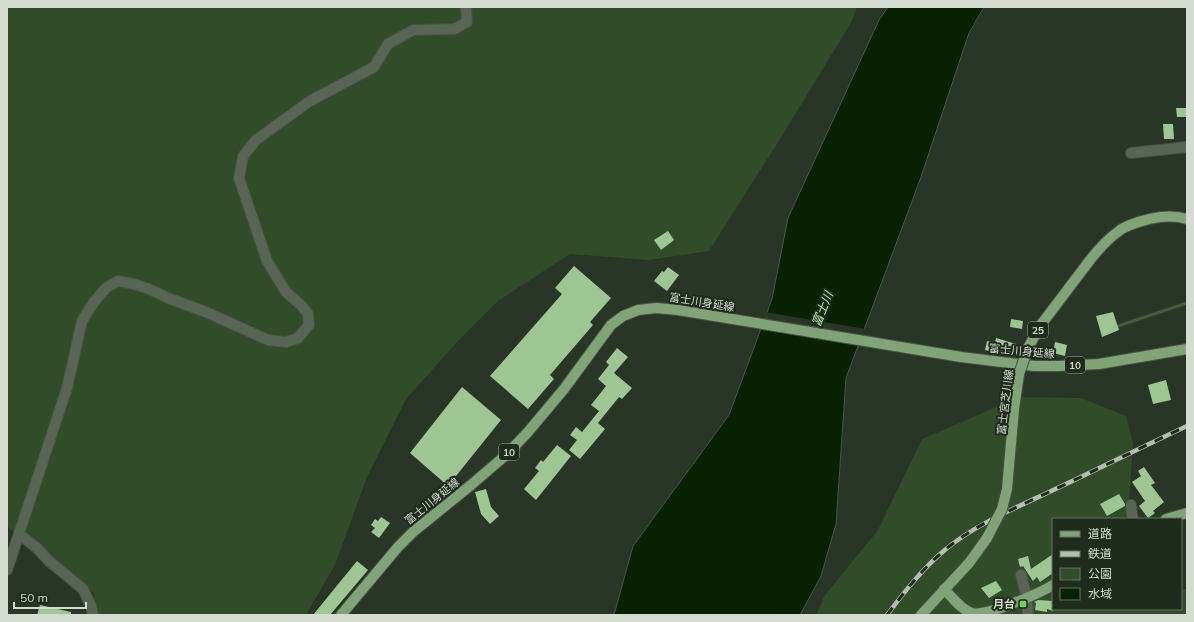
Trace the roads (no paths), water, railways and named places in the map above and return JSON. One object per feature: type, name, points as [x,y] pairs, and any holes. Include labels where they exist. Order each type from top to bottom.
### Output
[{"type":"main road","name":"富士宮芝川線","points":[[921,615],[969,563],[987,538],[1002,509],[1007,488],[1014,409],[1019,374],[1028,348],[1040,326],[1100,247],[1120,230],[1143,220],[1167,216],[1187,219]]},
{"type":"main road","name":"富士川身延線","points":[[341,615],[398,547],[413,532],[506,455],[528,432],[564,389],[611,325],[623,316],[638,310],[656,308],[678,310],[962,357],[1034,366],[1099,364],[1187,348]]},
{"type":"main road","points":[[1170,518],[1187,513]]},
{"type":"main road","points":[[944,589],[961,606],[972,614],[986,612],[1027,599],[1052,586]]},
{"type":"street","points":[[7,570],[67,388],[82,321],[94,302],[106,288],[118,281],[149,289],[168,298],[206,312],[268,340],[286,342],[298,338],[308,325],[308,314],[302,306],[286,292],[267,261],[239,178],[243,156],[256,140],[310,101],[374,67],[388,44],[413,30],[454,29],[467,22],[466,7]]},
{"type":"street","points":[[1131,153],[1187,147]]},
{"type":"street","points":[[1131,505],[1133,518]]},
{"type":"street","points":[[20,534],[83,590],[91,606],[93,615]]},
{"type":"street","points":[[1021,575],[1027,599],[1028,615]]},
{"type":"water","name":"富士川","points":[[888,7],[984,7],[969,33],[921,177],[846,378],[836,524],[821,576],[800,615],[614,615],[633,546],[729,415],[772,299],[788,218],[879,20]]},
{"type":"waterway","points":[[1118,326],[1187,303]]},
{"type":"railway","points":[[887,615],[922,572],[946,549],[969,532],[1008,511],[1187,426]]},
{"type":"place","name":"月台","points":[[1023,604]]}]
